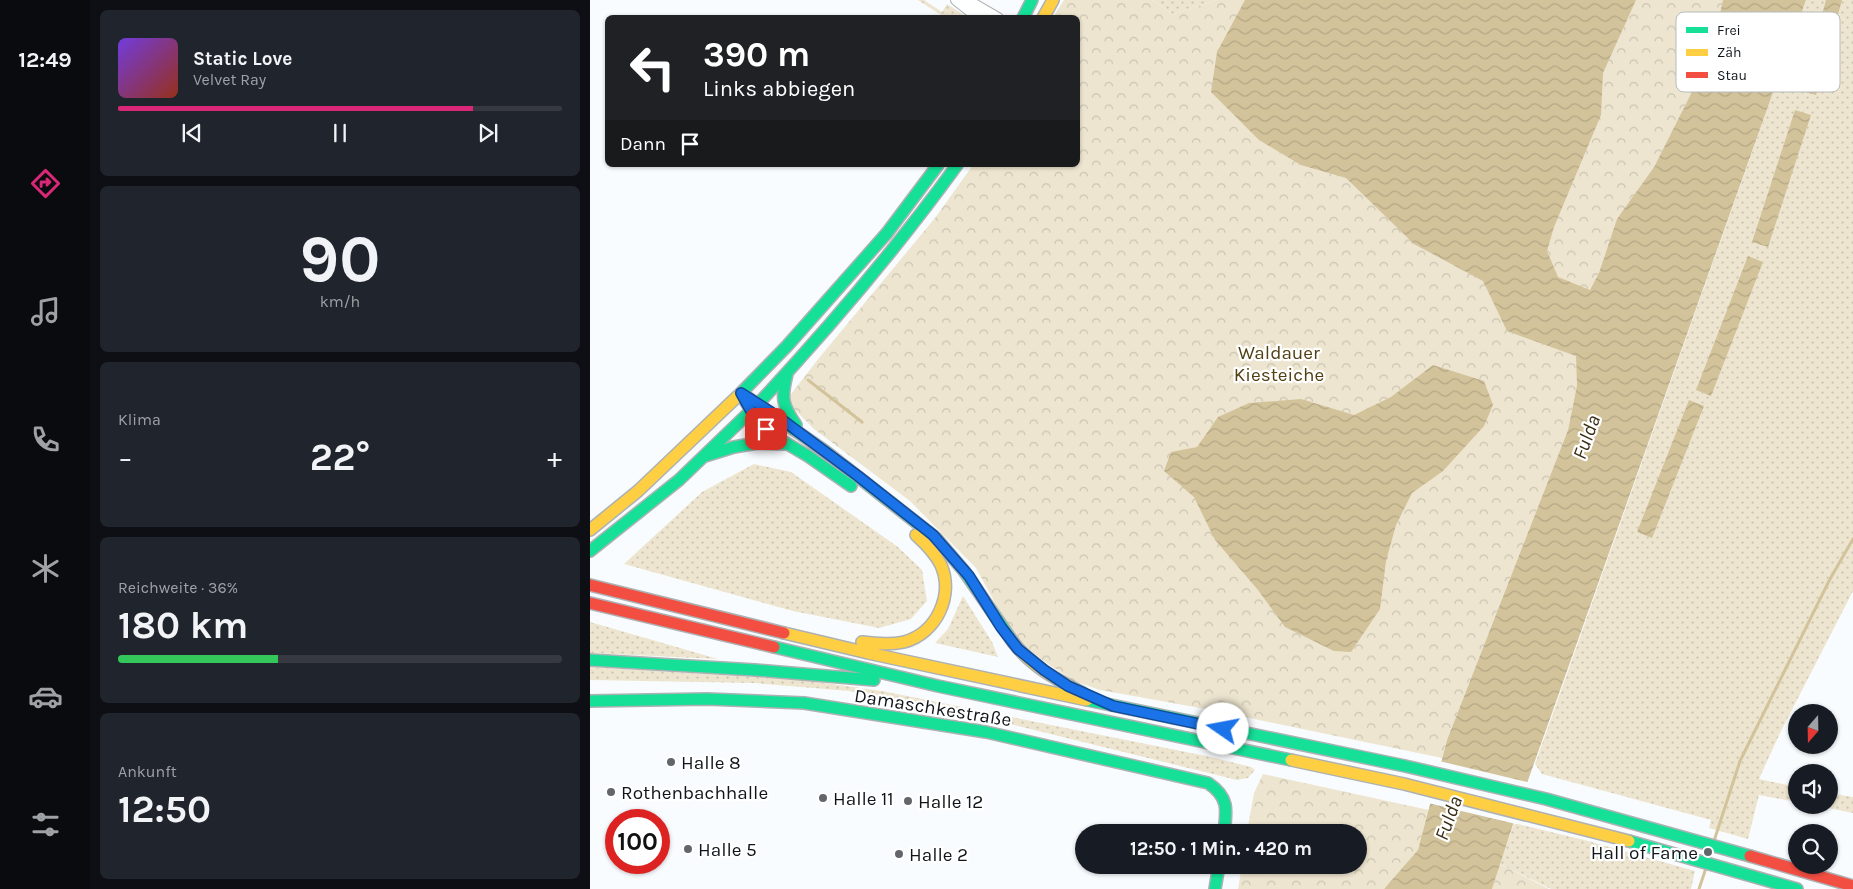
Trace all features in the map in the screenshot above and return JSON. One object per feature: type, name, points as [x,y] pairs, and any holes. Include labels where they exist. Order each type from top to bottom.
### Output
[{"type":"main road","points":[[1024,15],[1032,0]]},
{"type":"main road","points":[[1045,15],[1053,0]]},
{"type":"main road","points":[[590,530],[659,472],[787,346],[887,233],[936,167]]},
{"type":"main road","points":[[590,551],[679,480],[755,407],[901,242],[956,167]]},
{"type":"main road","points":[[786,374],[783,389],[783,406],[805,437]]},
{"type":"main road","points":[[741,393],[755,407],[805,437],[933,535],[969,576],[1001,627],[1018,649],[1030,660],[1068,686],[1113,706]]},
{"type":"main road","points":[[755,407],[766,429],[786,444],[841,478],[929,547],[942,568],[946,591],[941,609],[932,625],[920,635],[901,643],[880,644],[777,631]]},
{"type":"main road","points":[[705,456],[757,443],[786,444]]},
{"type":"main road","points":[[590,585],[868,653],[1404,766],[1546,799],[1853,886]]},
{"type":"main road","points":[[590,603],[938,686],[1404,784],[1631,840],[1797,889]]},
{"type":"main road","points":[[590,660],[756,670],[938,686]]},
{"type":"main road","name":"Damaschkestraße","points":[[590,702],[707,699],[804,704],[986,732],[1208,783],[1218,788],[1223,795],[1226,803],[1225,824]]},
{"type":"main road","points":[[1215,889],[1218,874]]},
{"type":"street","points":[[956,0],[975,15]]},
{"type":"street","points":[[966,0],[993,15]]},
{"type":"green space","points":[[918,0],[924,0],[942,12],[947,4],[964,15],[941,15]]},
{"type":"green space","name":"Waldauer Kiesteiche","points":[[1064,0],[1152,0],[1172,14],[1217,0],[1723,0],[1720,12],[1676,12],[1676,92],[1692,92],[1654,167],[1637,191],[1577,372],[1577,385],[1568,430],[1447,740],[1442,758],[1211,710],[1100,690],[1074,681],[1033,654],[1010,630],[976,568],[910,501],[814,429],[787,402],[819,358],[935,218],[972,167],[1080,167],[1080,15],[1054,15]]},
{"type":"green space","points":[[1152,0],[1217,0],[1172,14]]},
{"type":"green space","points":[[1806,0],[1853,0],[1853,591],[1795,704],[1788,704],[1788,717],[1759,779],[1788,785],[1788,800],[1759,795],[1748,839],[1709,828],[1711,820],[1542,774],[1535,764],[1773,92],[1840,92],[1840,12],[1802,12]]},
{"type":"green space","points":[[754,464],[791,472],[898,547],[922,570],[927,601],[911,619],[879,628],[793,611],[624,564],[702,492]]},
{"type":"green space","points":[[963,596],[992,642],[998,657],[935,643],[948,629]]},
{"type":"green space","points":[[590,622],[718,659],[590,653]]},
{"type":"green space","points":[[590,667],[803,680],[882,691],[1211,757],[1251,767],[1255,770],[1248,778],[1237,780],[1006,723],[849,691],[754,683],[590,680]]},
{"type":"green space","points":[[1263,774],[1429,810],[1418,851],[1384,889],[1238,889],[1240,874],[1367,874],[1367,824],[1248,824],[1254,793]]},
{"type":"green space","points":[[1838,794],[1853,797],[1853,813],[1838,810]]},
{"type":"green space","points":[[1514,823],[1588,841],[1695,871],[1691,889],[1551,889],[1500,864]]},
{"type":"green space","points":[[1500,864],[1549,889],[1492,889]]},
{"type":"water","name":"Fulda","points":[[1245,0],[1636,0],[1603,73],[1601,115],[1554,227],[1547,251],[1558,277],[1590,290],[1599,273],[1617,219],[1654,167],[1692,92],[1773,92],[1521,800],[1492,889],[1384,889],[1418,850],[1447,740],[1568,430],[1577,385],[1576,356],[1507,331],[1483,281],[1414,244],[1346,178],[1301,165],[1259,140],[1211,92],[1217,52]]},
{"type":"water","points":[[1723,0],[1806,0],[1802,12],[1720,12]]},
{"type":"water","points":[[1826,0],[1842,0],[1839,12],[1823,12]]},
{"type":"water","points":[[1805,92],[1817,92],[1816,95]]},
{"type":"water","points":[[1795,110],[1811,115],[1768,247],[1752,242]]},
{"type":"water","points":[[1748,256],[1763,262],[1711,396],[1696,390]]},
{"type":"water","points":[[1433,365],[1484,381],[1493,405],[1484,426],[1443,471],[1412,493],[1396,525],[1386,561],[1380,609],[1351,652],[1334,651],[1285,627],[1258,590],[1215,540],[1194,497],[1164,471],[1171,452],[1197,447],[1218,417],[1249,403],[1301,399],[1354,415],[1391,397]]},
{"type":"water","points":[[1689,400],[1704,406],[1652,538],[1637,532]]},
{"type":"pier","points":[[1439,761],[1531,783],[1516,824],[1428,803]]},
{"type":"waterway","points":[[808,380],[862,422]]},
{"type":"waterway","points":[[1714,841],[1740,761],[1830,579],[1853,539]]},
{"type":"waterway","points":[[1699,889],[1706,868]]},
{"type":"traffic: fast","points":[[1024,15],[1032,0]]},
{"type":"traffic: fast","points":[[741,393],[787,346],[887,233],[936,167]]},
{"type":"traffic: fast","points":[[758,404],[861,287],[955,167]]},
{"type":"traffic: fast","points":[[787,374],[784,401],[796,425]]},
{"type":"traffic: fast","points":[[741,393],[825,451],[936,538],[964,571],[1013,642]]},
{"type":"traffic: fast","points":[[742,396],[759,422],[774,436],[808,456],[851,486]]},
{"type":"traffic: fast","points":[[590,551],[679,480],[758,404]]},
{"type":"traffic: fast","points":[[705,456],[734,447],[757,443],[785,444]]},
{"type":"traffic: fast","points":[[774,647],[938,686],[1291,760]]},
{"type":"traffic: fast","points":[[590,660],[755,670],[874,680]]},
{"type":"traffic: fast","points":[[590,701],[707,699],[804,703],[986,732],[1208,783],[1220,793],[1223,799],[1226,811],[1225,824]]},
{"type":"traffic: fast","points":[[1087,700],[1405,766],[1546,799],[1750,856]]},
{"type":"traffic: fast","points":[[1629,841],[1797,889]]},
{"type":"traffic: fast","points":[[1215,889],[1218,874]]},
{"type":"traffic: slow","points":[[1045,15],[1053,0]]},
{"type":"traffic: slow","points":[[590,530],[638,491],[741,393]]},
{"type":"traffic: slow","points":[[862,642],[883,644],[904,642],[926,630],[934,622],[940,611],[944,600],[945,588],[941,565],[930,549],[916,535]]},
{"type":"traffic: slow","points":[[784,633],[1087,700]]},
{"type":"traffic: slow","points":[[1013,642],[1036,665],[1083,693]]},
{"type":"traffic: slow","points":[[1291,760],[1404,784],[1629,841]]},
{"type":"traffic: jam","points":[[590,585],[784,633]]},
{"type":"traffic: jam","points":[[590,603],[774,647]]},
{"type":"traffic: jam","points":[[1750,856],[1853,886]]},
{"type":"place","name":"Halle 8","points":[[671,762]]},
{"type":"place","name":"Rothenbachhalle","points":[[611,792]]},
{"type":"place","name":"Halle 11","points":[[823,798]]},
{"type":"place","name":"Halle 12","points":[[908,801]]},
{"type":"place","name":"Halle 5","points":[[688,849]]},
{"type":"place","name":"Hall of Fame","points":[[1708,852]]},
{"type":"place","name":"Halle 2","points":[[899,854]]},
{"type":"route","points":[[766,429],[751,411],[741,393],[777,416],[933,535],[969,576],[1001,627],[1018,649],[1030,660],[1068,686],[1113,706],[1223,729]]}]
